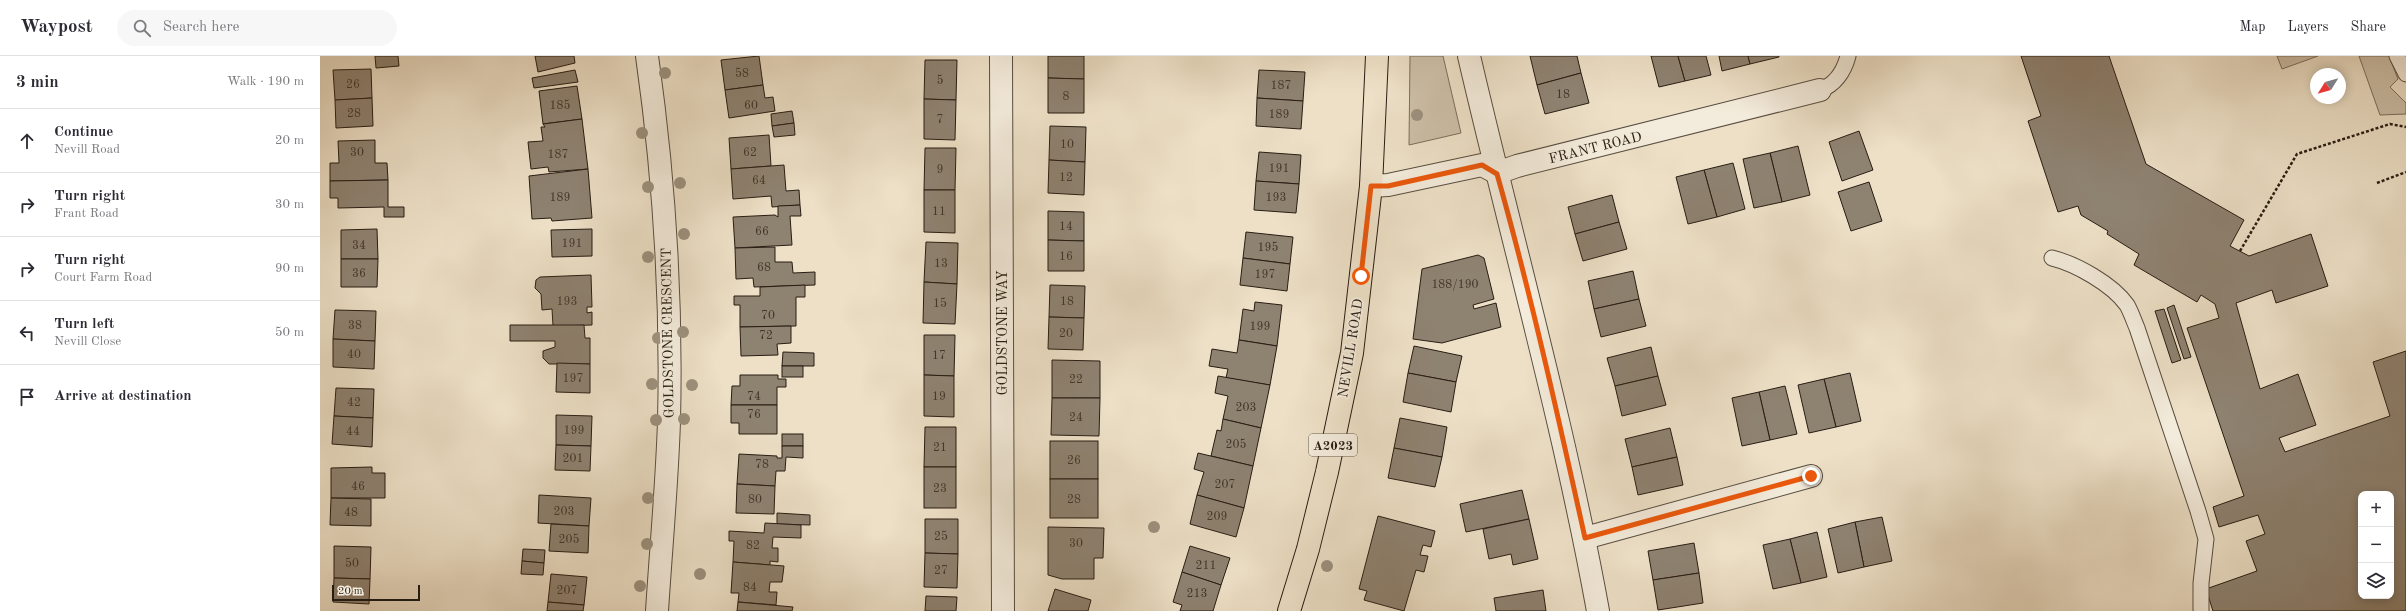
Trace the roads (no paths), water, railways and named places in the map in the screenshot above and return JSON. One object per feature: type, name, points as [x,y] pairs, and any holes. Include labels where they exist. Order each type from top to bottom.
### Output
[{"type":"main road","name":"NEVILL ROAD","points":[[1289,611],[1308,549],[1327,472],[1352,353],[1371,186],[1377,56]]},
{"type":"street","name":"GOLDSTONE CRESCENT","points":[[647,56],[661,176],[666,266],[668,421],[657,611]]},
{"type":"street","name":"GOLDSTONE WAY","points":[[1001,56],[1003,611]]},
{"type":"street","points":[[1469,56],[1497,174],[1548,374],[1585,538],[1598,611]]},
{"type":"street","name":"FRANT ROAD","points":[[1497,174],[1525,164],[1820,90]]},
{"type":"street","points":[[1371,186],[1388,186],[1482,165],[1497,174]]},
{"type":"street","points":[[1585,538],[1811,476]]},
{"type":"lane","points":[[1820,90],[1835,81],[1844,67],[1848,56]]},
{"type":"lane","points":[[2397,56],[2406,74]]},
{"type":"lane","points":[[2052,258],[2071,263],[2091,274],[2126,305],[2137,328],[2206,539],[2201,583],[2201,611]]}]
